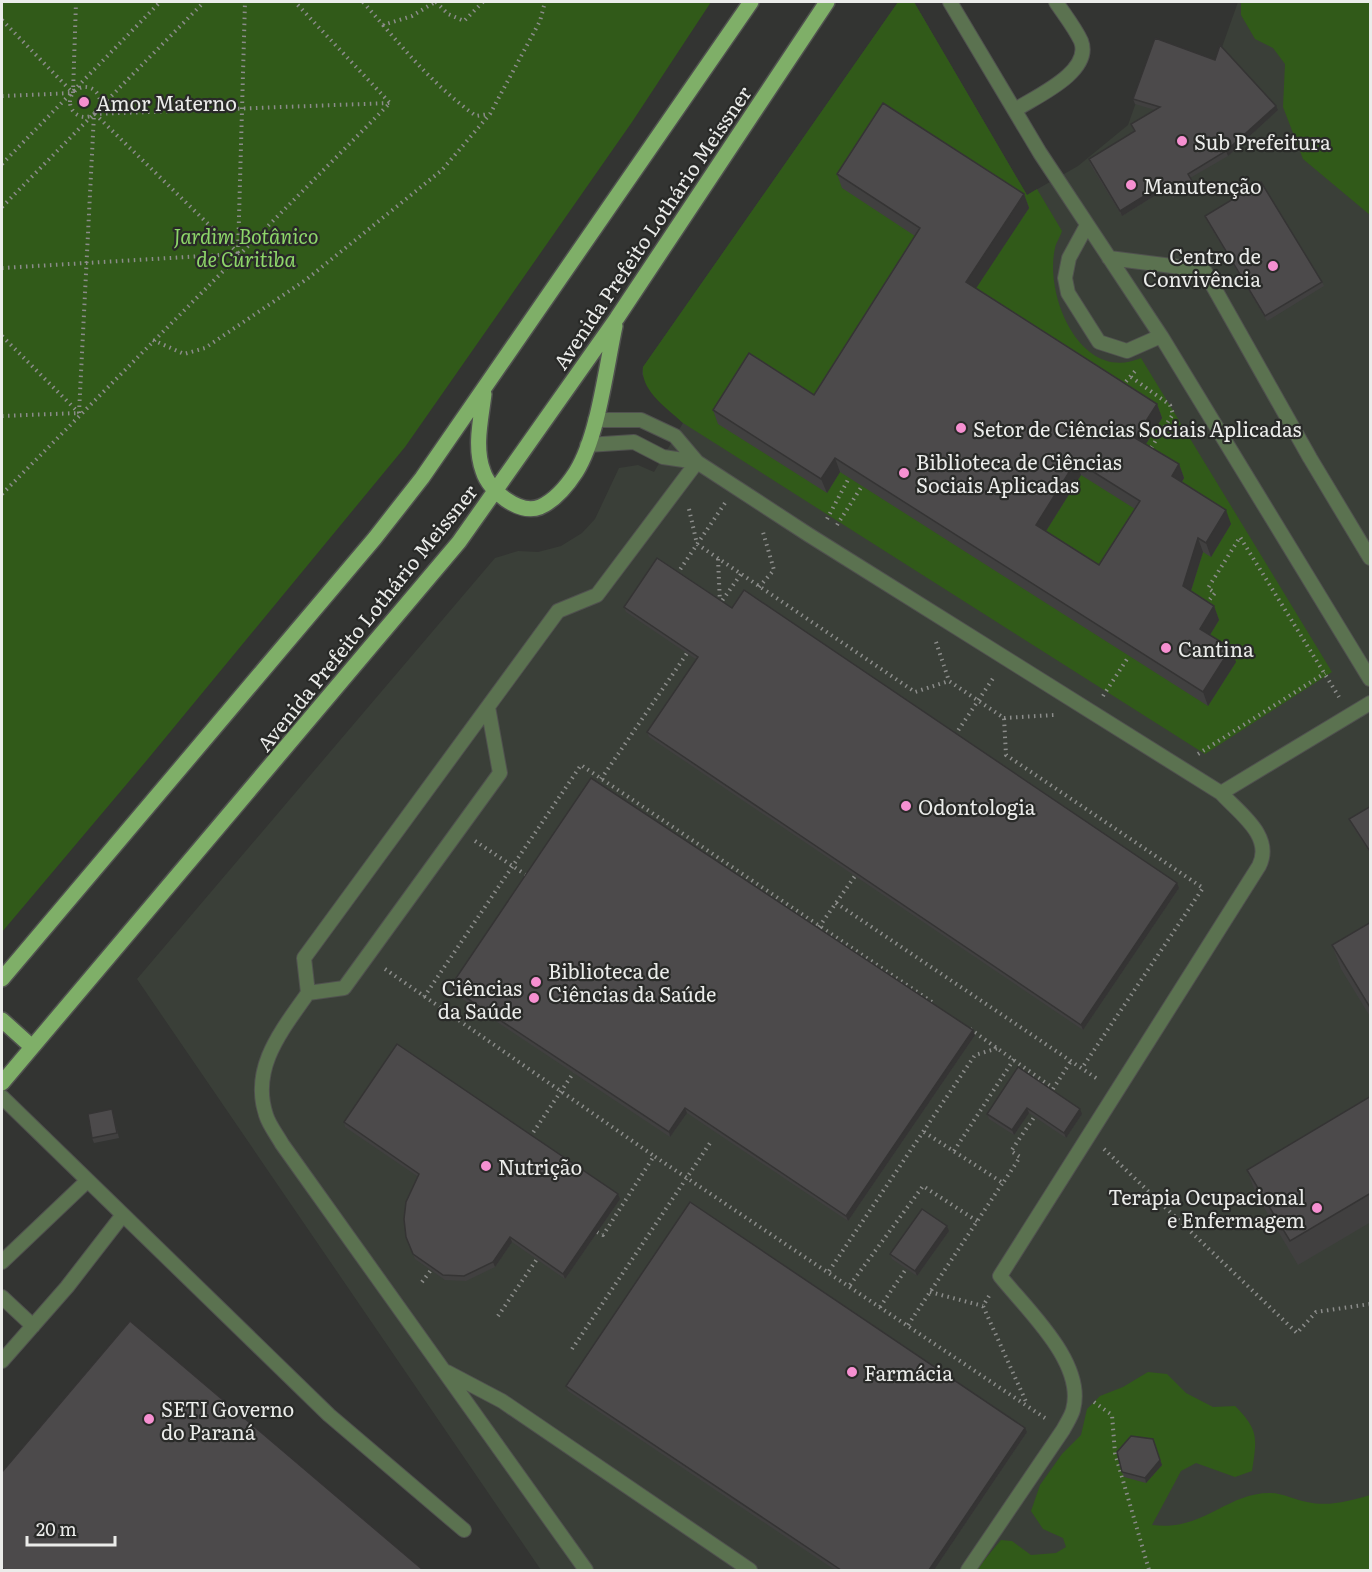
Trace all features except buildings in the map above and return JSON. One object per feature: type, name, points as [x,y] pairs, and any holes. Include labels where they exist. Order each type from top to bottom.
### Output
[{"type":"main road","points":[[2,979],[375,538],[484,391],[751,2]]},
{"type":"main road","name":"Avenida Prefeito Lothário Meissner","points":[[2,1083],[438,567],[495,492],[617,318],[827,2]]},
{"type":"main road","points":[[484,391],[478,446],[483,472],[495,492],[514,505],[538,508],[563,492],[578,470],[595,420],[617,318]]},
{"type":"main road","points":[[2,1020],[32,1047]]},
{"type":"lane","points":[[950,2],[1087,225],[1161,336],[1371,679]]},
{"type":"lane","points":[[1015,110],[1065,78],[1079,64],[1083,52],[1081,42],[1056,2]]},
{"type":"lane","points":[[1087,225],[1069,258],[1065,278],[1068,293],[1099,342],[1127,351],[1161,336]]},
{"type":"lane","points":[[1109,258],[1204,270],[1310,458],[1371,558]]},
{"type":"lane","points":[[595,420],[641,420],[675,436],[697,462],[925,609],[1221,794],[1262,837],[1263,858],[1000,1276],[1069,1365],[1075,1389],[1073,1410],[1063,1430],[968,1570]]},
{"type":"lane","points":[[587,445],[634,442],[663,457],[697,462]]},
{"type":"lane","points":[[586,1570],[282,1144],[266,1114],[262,1078],[272,1044],[308,993],[304,958],[558,611],[597,595],[697,462]]},
{"type":"lane","points":[[1221,794],[1371,703]]},
{"type":"lane","points":[[308,993],[344,988],[500,773],[488,707]]},
{"type":"lane","points":[[2,1097],[86,1182],[329,1415],[464,1530]]},
{"type":"lane","points":[[2,1262],[86,1182]]},
{"type":"lane","points":[[2,1361],[122,1216]]},
{"type":"lane","points":[[2,1297],[33,1326]]},
{"type":"lane","points":[[445,1371],[502,1401],[750,1570]]},
{"type":"path","points":[[76,2],[70,107],[75,115],[85,117],[94,114],[390,103]]},
{"type":"path","points":[[2,164],[160,2]]},
{"type":"path","points":[[2,207],[204,2]]},
{"type":"path","points":[[238,254],[245,2]]},
{"type":"path","points":[[295,2],[390,103]]},
{"type":"path","points":[[363,2],[415,62],[454,100],[476,116],[490,114]]},
{"type":"path","points":[[383,25],[412,16],[435,2],[448,15],[464,21],[483,2]]},
{"type":"path","points":[[153,340],[184,354],[205,348],[307,279],[442,170],[490,114],[540,21],[545,2]]},
{"type":"path","points":[[2,20],[72,93]]},
{"type":"path","points":[[2,96],[72,93],[86,87],[95,91],[100,106],[94,114],[79,413]]},
{"type":"path","points":[[2,494],[79,413],[390,103]]},
{"type":"path","points":[[94,114],[238,254]]},
{"type":"path","points":[[2,268],[238,254]]},
{"type":"path","points":[[2,336],[79,413]]},
{"type":"path","points":[[1131,377],[1170,405],[1173,414],[1148,452],[1157,458]]},
{"type":"path","points":[[2,416],[79,413]]},
{"type":"path","points":[[827,519],[852,473]]},
{"type":"path","points":[[837,525],[865,481]]},
{"type":"path","points":[[677,575],[726,501],[735,507]]},
{"type":"path","points":[[688,503],[697,544],[915,692],[949,681]]},
{"type":"path","points":[[759,586],[774,570],[761,524]]},
{"type":"path","points":[[1204,608],[1215,593],[1208,588],[1240,537],[1350,715]]},
{"type":"path","points":[[718,558],[720,604]]},
{"type":"path","points":[[713,613],[741,574]]},
{"type":"path","points":[[925,609],[949,681],[1004,718],[1089,712]]},
{"type":"path","points":[[601,779],[694,643]]},
{"type":"path","points":[[1103,696],[1129,656]]},
{"type":"path","points":[[955,736],[997,673]]},
{"type":"path","points":[[1197,755],[1325,673]]},
{"type":"path","points":[[1004,718],[1006,755],[1203,888],[1082,1068]]},
{"type":"path","points":[[423,997],[581,765],[942,1010]]},
{"type":"path","points":[[459,830],[530,877]]},
{"type":"path","points":[[817,931],[855,876]]},
{"type":"path","points":[[836,903],[1117,1092]]},
{"type":"path","points":[[367,956],[654,1156],[829,1271],[1063,1430]]},
{"type":"path","points":[[961,1022],[1053,1088]]},
{"type":"path","points":[[829,1271],[975,1055],[998,1048]]},
{"type":"path","points":[[954,1151],[1014,1059]]},
{"type":"path","points":[[1047,1097],[1071,1061]]},
{"type":"path","points":[[529,1138],[580,1063]]},
{"type":"path","points":[[908,1325],[1020,1157],[1011,1151],[1041,1106]]},
{"type":"path","points":[[924,1132],[1002,1183]]},
{"type":"path","points":[[1090,1135],[1297,1333],[1316,1311],[1371,1304]]},
{"type":"path","points":[[572,1348],[712,1140]]},
{"type":"path","points":[[597,1232],[603,1235],[654,1156]]},
{"type":"path","points":[[850,1286],[923,1186],[977,1221]]},
{"type":"path","points":[[498,1316],[537,1259]]},
{"type":"path","points":[[422,1282],[435,1265]]},
{"type":"path","points":[[880,1307],[906,1269]]},
{"type":"path","points":[[983,1306],[1000,1276]]},
{"type":"path","points":[[930,1292],[983,1306]]},
{"type":"path","points":[[983,1306],[1027,1405]]},
{"type":"path","points":[[1075,1389],[1112,1415],[1116,1453],[1149,1570]]},
{"type":"shaded area","points":[[898,2],[914,2],[1027,195],[1078,166],[1128,125],[1157,43],[1216,64],[1238,2],[1370,2],[1370,1570],[541,1570],[137,979],[495,558],[518,551],[538,552],[561,546],[582,533],[595,519],[619,468],[638,465],[654,472],[683,423],[651,392],[642,374],[643,367]]},
{"type":"green space","name":"Jardim Botânico de Curitiba","points":[[2,2],[711,2],[632,122],[405,447],[2,932]]},
{"type":"green space","points":[[898,2],[914,2],[1027,195],[1037,189],[1062,231],[1055,248],[1053,268],[1055,289],[1071,331],[1085,347],[1101,359],[1120,363],[1141,358],[1332,672],[1205,754],[683,423],[656,399],[646,384],[643,367]]},
{"type":"green space","points":[[1241,2],[1370,2],[1370,215],[1303,159],[1283,107],[1285,64],[1273,48],[1255,39],[1241,15]]},
{"type":"green space","points":[[1148,1372],[1167,1374],[1186,1393],[1213,1407],[1235,1406],[1252,1428],[1255,1442],[1252,1471],[1235,1477],[1196,1463],[1181,1471],[1152,1525],[1170,1526],[1186,1523],[1255,1494],[1275,1493],[1323,1504],[1370,1495],[1370,1570],[976,1570],[1001,1540],[1012,1541],[1031,1555],[1056,1553],[1066,1547],[1063,1538],[1043,1529],[1031,1511],[1040,1485],[1062,1454],[1081,1435],[1087,1409],[1100,1396],[1123,1387]]},
{"type":"place","name":"Amor Materno","points":[[84,102]]},
{"type":"place","name":"Sub Prefeitura","points":[[1182,141]]},
{"type":"place","name":"Manutenção","points":[[1131,185]]},
{"type":"place","name":"Centro de Convivência","points":[[1273,266]]},
{"type":"place","name":"Setor de Ciências Sociais Aplicadas","points":[[961,428]]},
{"type":"place","name":"Biblioteca de Ciências Sociais Aplicadas","points":[[904,473]]},
{"type":"place","name":"Cantina","points":[[1166,648]]},
{"type":"place","name":"Odontologia","points":[[906,806]]},
{"type":"place","name":"Biblioteca de Ciências da Saúde","points":[[536,982]]},
{"type":"place","name":"Ciências da Saúde","points":[[534,998]]},
{"type":"place","name":"Nutrição","points":[[486,1166]]},
{"type":"place","name":"Terapia Ocupacional e Enfermagem","points":[[1317,1208]]},
{"type":"place","name":"Farmácia","points":[[852,1372]]},
{"type":"place","name":"SETI Governo do Paraná","points":[[149,1419]]}]
